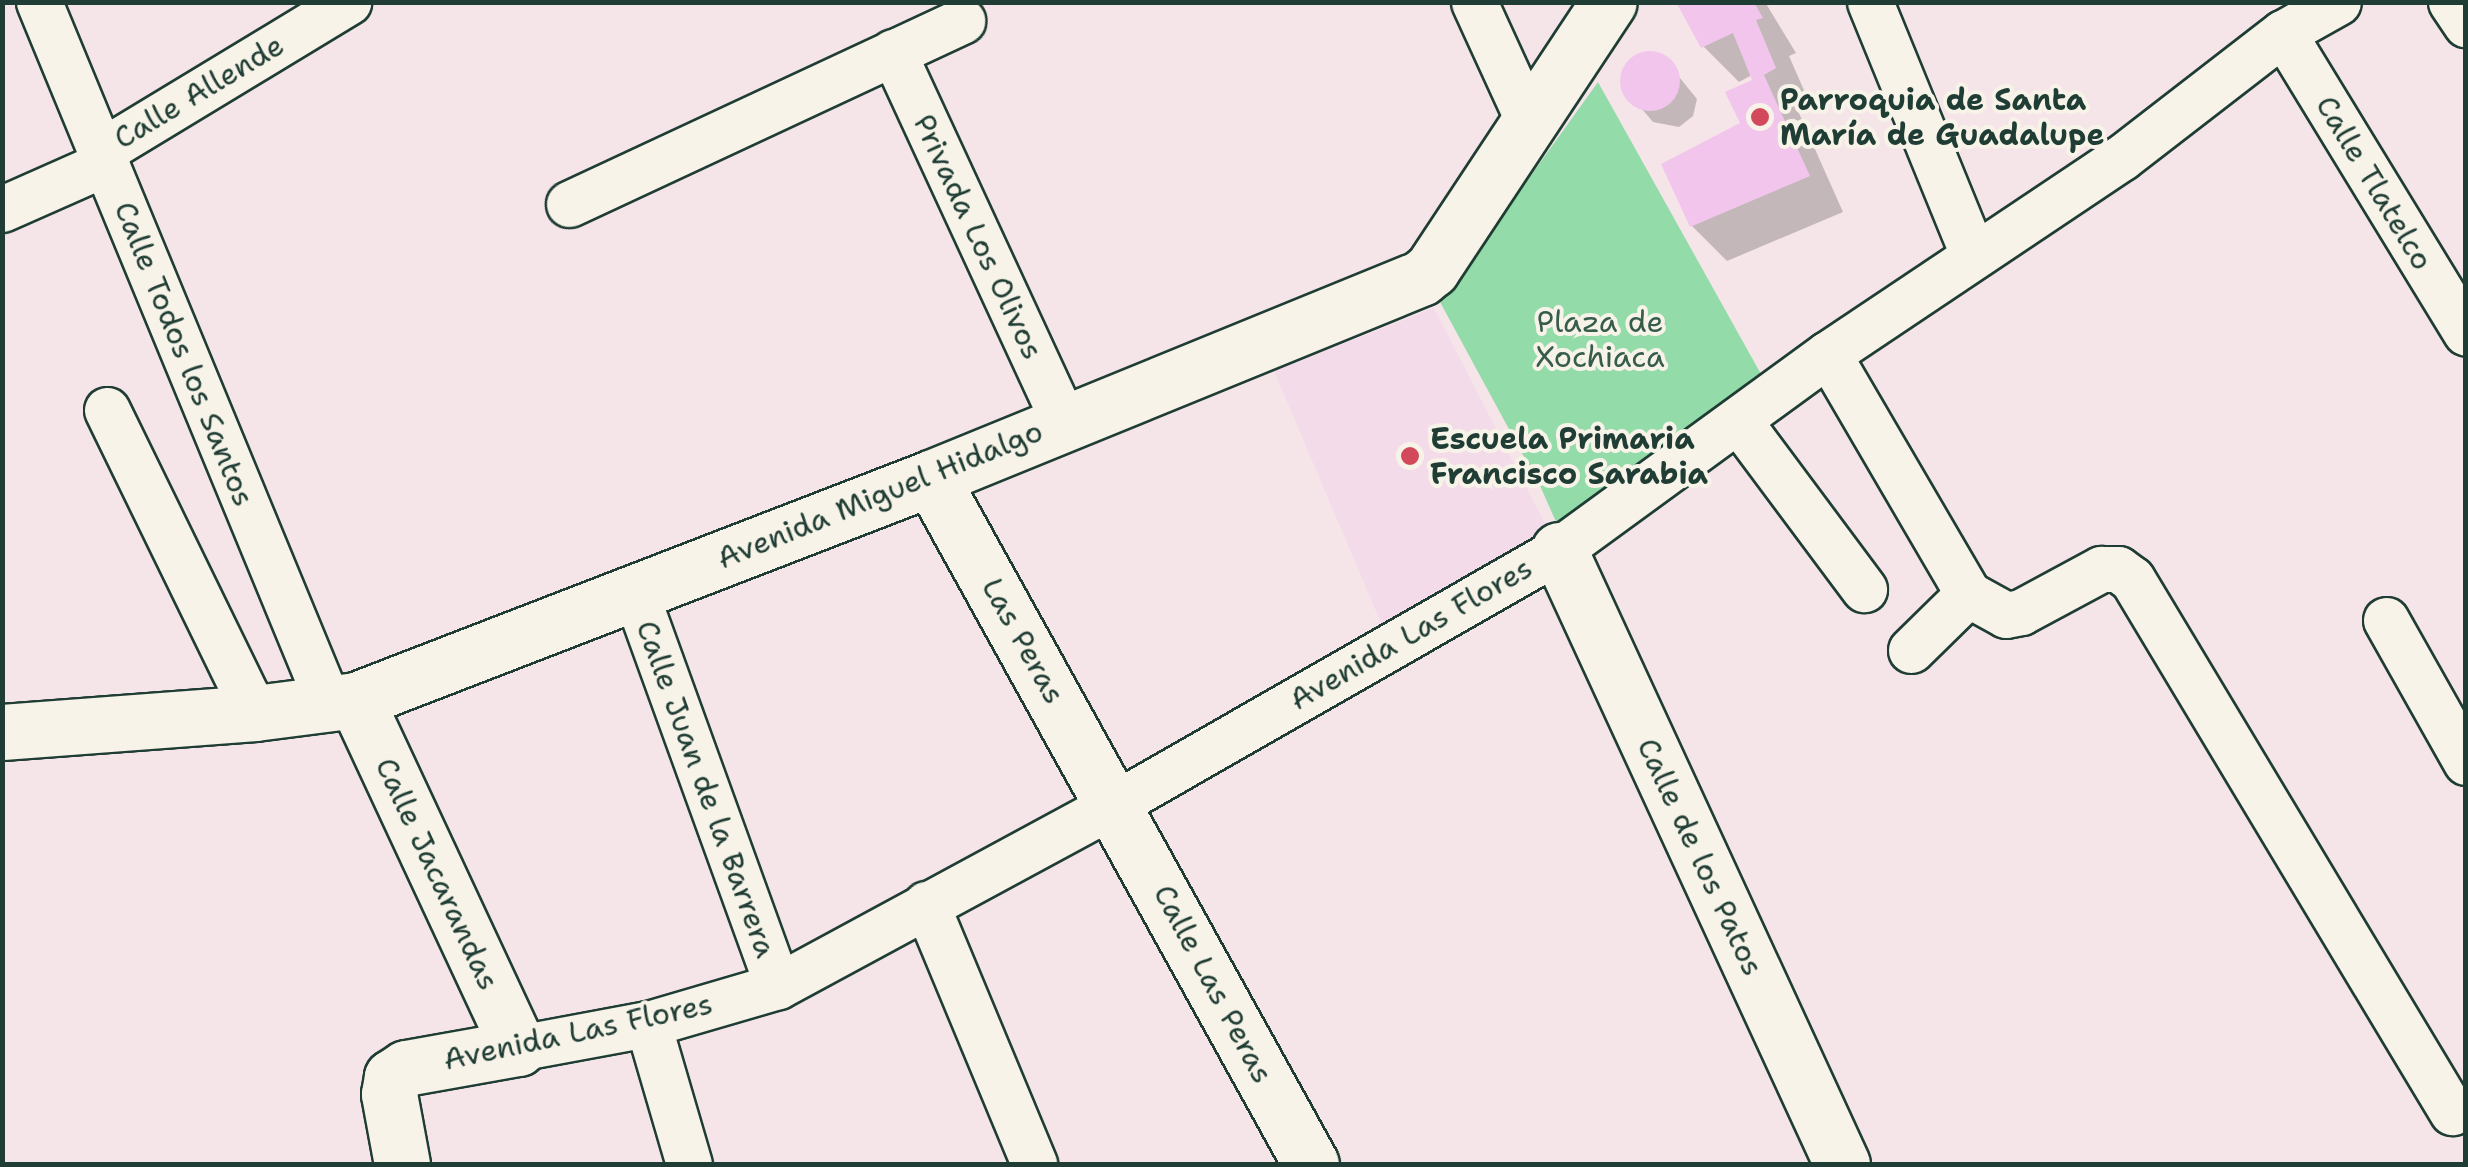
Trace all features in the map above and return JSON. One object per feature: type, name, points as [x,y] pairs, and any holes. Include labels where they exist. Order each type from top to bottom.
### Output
[{"type":"street","name":"Calle Todos los Santos","points":[[38,2],[343,703]]},
{"type":"street","name":"Calle Allende","points":[[2,209],[104,157],[348,2]]},
{"type":"street","points":[[1474,2],[1528,120]]},
{"type":"street","name":"Avenida Miguel Hidalgo","points":[[2,732],[343,703],[931,478],[1422,278],[1432,269],[1609,2]]},
{"type":"street","points":[[1870,2],[1973,256]]},
{"type":"street","name":"Avenida Las Flores","points":[[402,1164],[389,1094],[392,1077],[406,1068],[648,1024],[778,986],[1115,804],[1559,550],[1828,354],[2121,158],[2283,33],[2338,2]]},
{"type":"street","points":[[2451,2],[2466,24]]},
{"type":"street","points":[[569,204],[962,21]]},
{"type":"street","name":"Calle Tlatelco","points":[[2283,33],[2466,333]]},
{"type":"street","name":"Privada Los Olivos","points":[[893,52],[1064,422]]},
{"type":"street","points":[[1828,354],[1968,594],[2006,616],[2022,612],[2101,570],[2118,569],[2132,578],[2452,1112]]},
{"type":"street","points":[[106,410],[255,713]]},
{"type":"street","points":[[1738,420],[1864,589]]},
{"type":"street","name":"Las Peras","points":[[931,478],[1115,804]]},
{"type":"street","name":"Calle de los Patos","points":[[1559,550],[1842,1164]]},
{"type":"street","name":"Calle Juan de la Barrera","points":[[634,592],[778,986]]},
{"type":"street","points":[[1911,650],[1968,594]]},
{"type":"street","points":[[2386,620],[2466,762]]},
{"type":"street","name":"Calle Jacarandas","points":[[343,703],[518,1048]]},
{"type":"street","name":"Calle Las Peras","points":[[1115,804],[1310,1164]]},
{"type":"street","points":[[926,904],[1034,1164]]},
{"type":"street","points":[[648,1024],[689,1164]]},
{"type":"shaded area","name":"Escuela Primaria Francisco Sarabia","points":[[1434,308],[1554,541],[1389,642],[1274,371]]},
{"type":"green space","name":"Plaza de Xochiaca","points":[[1598,82],[1771,392],[1565,542],[1541,488],[1440,302]]},
{"type":"building","name":"Parroquia de Santa María de Guadalupe","points":[[1676,2],[1754,2],[1763,18],[1756,20],[1776,68],[1764,75],[1810,176],[1690,227],[1661,164],[1740,123],[1725,92],[1752,80],[1733,33],[1701,48]]},
{"type":"building","points":[[1650,51],[1671,60],[1680,81],[1671,102],[1650,111],[1629,102],[1620,81],[1629,60]]},
{"type":"place","name":"Parroquia de Santa María de Guadalupe","points":[[1760,117]]},
{"type":"place","name":"Escuela Primaria Francisco Sarabia","points":[[1410,456]]}]
